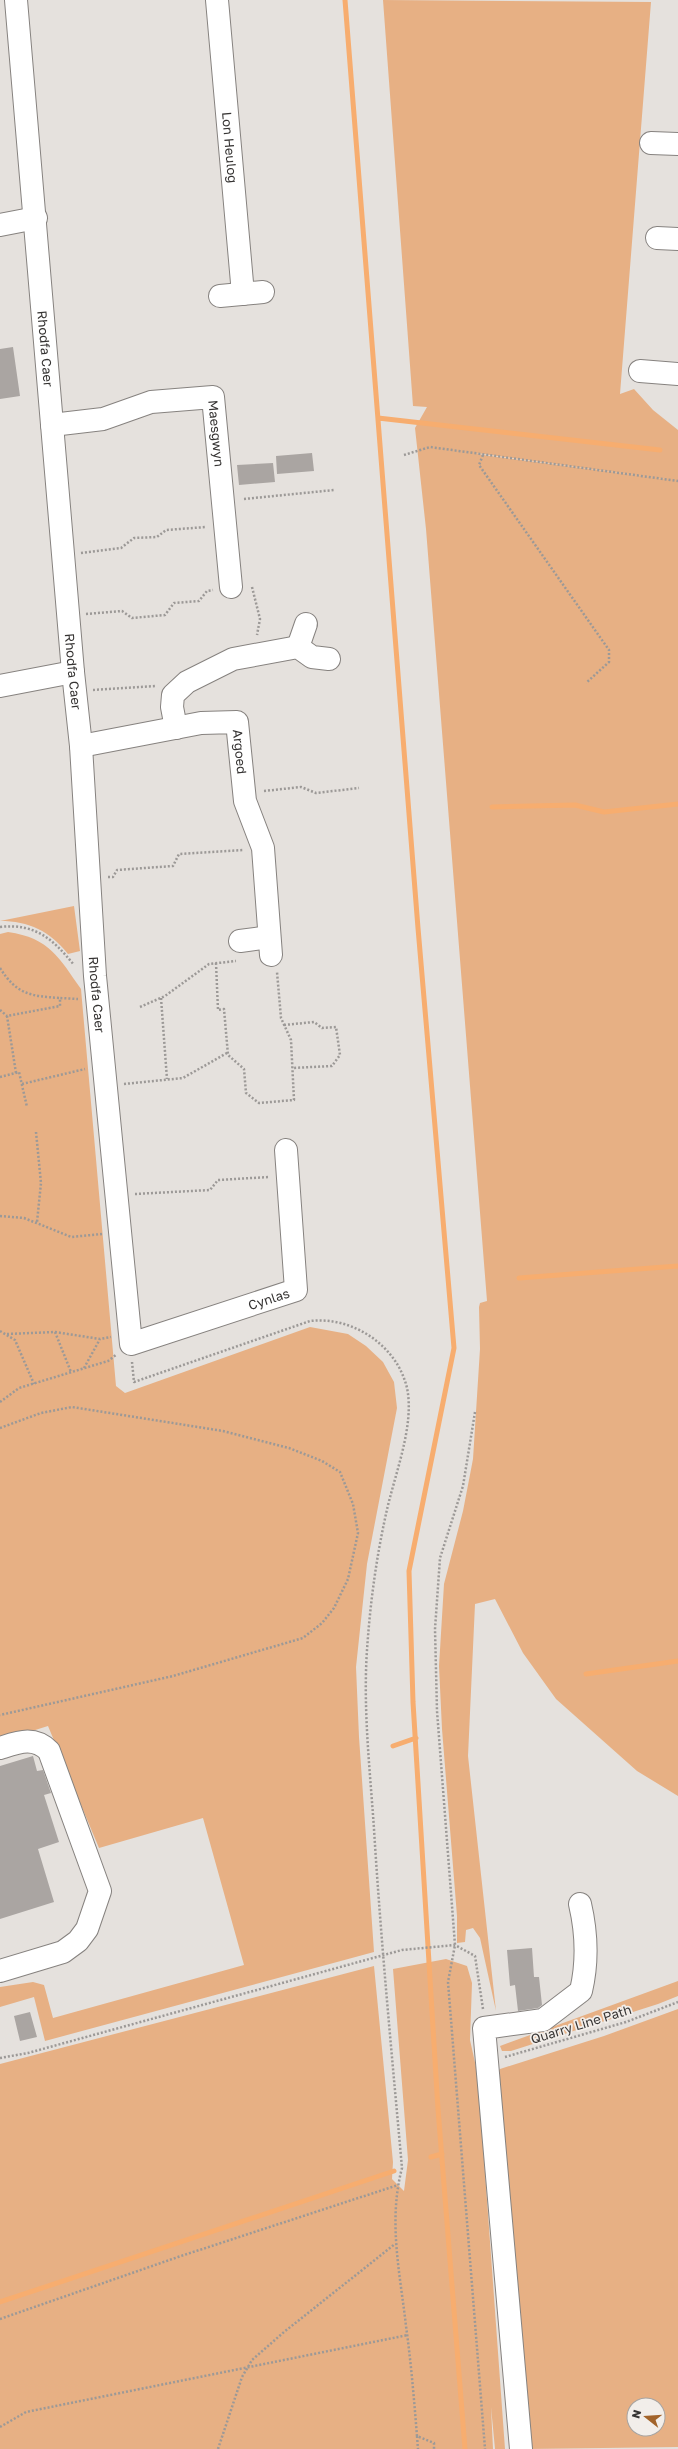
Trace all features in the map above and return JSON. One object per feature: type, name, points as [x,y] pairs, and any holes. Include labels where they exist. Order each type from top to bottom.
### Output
[{"type":"street","name":"Lon Heulog","points":[[217,0],[253,293],[220,296]]},
{"type":"street","name":"Rhodfa Caer","points":[[21,2],[52,425],[68,616],[81,746],[96,976],[130,1339]]},
{"type":"street","points":[[651,143],[678,144]]},
{"type":"street","points":[[0,225],[36,218]]},
{"type":"street","points":[[657,238],[678,239]]},
{"type":"street","points":[[640,371],[678,374]]},
{"type":"street","name":"Maesgwyn","points":[[52,425],[103,419],[151,402],[213,397],[226,526],[230,587]]},
{"type":"street","points":[[298,647],[306,624]]},
{"type":"street","points":[[176,728],[172,707],[173,695],[187,682],[233,660],[249,655],[298,647],[312,657],[329,659]]},
{"type":"street","points":[[0,686],[74,682]]},
{"type":"street","name":"Argoed","points":[[81,746],[202,723],[237,722],[246,805],[263,848],[270,946]]},
{"type":"street","points":[[240,941],[270,946]]},
{"type":"street","name":"Cynlas","points":[[130,1339],[296,1290],[286,1150]]},
{"type":"street","points":[[0,1748],[30,1741],[41,1743],[49,1751],[100,1890],[87,1929],[78,1941],[63,1952],[0,1971]]},
{"type":"street","points":[[521,2449],[489,2062],[484,2028],[543,2020],[581,1991],[587,1966],[586,1930],[580,1904]]},
{"type":"path","points":[[404,455],[430,447],[678,481]]},
{"type":"path","points":[[483,455],[479,465],[609,650],[609,662],[586,683]]},
{"type":"path","points":[[244,499],[334,490]]},
{"type":"path","points":[[63,556],[121,548],[134,538],[157,537],[166,530],[226,526]]},
{"type":"path","points":[[68,616],[122,611],[132,618],[165,615],[174,603],[199,601],[207,591],[230,587],[252,586],[260,624],[249,655]]},
{"type":"path","points":[[74,682],[140,688],[187,682]]},
{"type":"path","points":[[246,805],[265,790],[301,787],[316,794],[359,788]]},
{"type":"path","points":[[89,879],[113,877],[117,870],[172,866],[179,854],[263,848]]},
{"type":"path","points":[[0,927],[19,925],[35,931],[53,941],[87,977],[96,976]]},
{"type":"path","points":[[140,1007],[161,998],[209,964],[241,960],[240,941]]},
{"type":"path","points":[[216,963],[218,1010],[224,1009],[227,1053],[244,1070],[246,1093],[259,1103],[294,1100],[291,1040],[281,1018],[276,955],[270,946]]},
{"type":"path","points":[[0,968],[8,981],[25,994],[60,998],[98,999]]},
{"type":"path","points":[[7,1016],[60,1006],[60,998]]},
{"type":"path","points":[[161,998],[167,1079]]},
{"type":"path","points":[[0,1010],[7,1016],[16,1073]]},
{"type":"path","points":[[284,1025],[314,1022],[322,1028],[336,1027],[340,1055],[332,1066],[292,1068]]},
{"type":"path","points":[[106,1086],[183,1078],[227,1053]]},
{"type":"path","points":[[22,1084],[104,1064]]},
{"type":"path","points":[[0,1076],[19,1072],[27,1108]]},
{"type":"path","points":[[36,1132],[41,1183],[37,1222]]},
{"type":"path","points":[[117,1195],[210,1190],[218,1180],[287,1176]]},
{"type":"path","points":[[0,1216],[24,1218],[71,1237],[120,1232]]},
{"type":"path","points":[[134,1382],[310,1321],[322,1320],[354,1327],[368,1334],[390,1354],[403,1379],[409,1400],[409,1414],[377,1562],[367,1652],[366,1715],[382,1955],[402,2168],[398,2185],[395,2244],[408,2336],[418,2449]]},
{"type":"path","points":[[0,1331],[15,1340],[34,1384]]},
{"type":"path","points":[[7,1334],[55,1332],[100,1338],[130,1339]]},
{"type":"path","points":[[55,1332],[71,1372]]},
{"type":"path","points":[[84,1368],[100,1338]]},
{"type":"path","points":[[0,1402],[20,1388],[108,1361],[130,1339]]},
{"type":"path","points":[[0,1428],[40,1413],[72,1407],[223,1431],[289,1448],[322,1461],[340,1472],[353,1504],[358,1533],[348,1579],[334,1608],[322,1623],[303,1638],[173,1676],[0,1715]]},
{"type":"path","points":[[475,1412],[463,1486],[440,1558],[435,1629],[437,1711],[455,1945],[448,1982],[485,2449]]},
{"type":"path","points":[[0,2058],[28,2052],[402,1950],[455,1945],[475,1956],[482,1994],[484,2028]]},
{"type":"path","name":"Quarry Line Path","points":[[489,2062],[626,2022],[678,2002]]},
{"type":"path","points":[[0,2319],[178,2257],[398,2185]]},
{"type":"path","points":[[218,2449],[242,2377],[252,2360],[284,2332],[395,2244]]},
{"type":"path","points":[[0,2427],[26,2412],[408,2336]]},
{"type":"path","points":[[417,2436],[434,2443],[434,2449]]},
{"type":"shaded area","points":[[383,0],[651,2],[620,394],[634,389],[653,410],[678,430],[678,1796],[637,1771],[556,1699],[523,1653],[495,1599],[475,1604],[468,1756],[496,2011],[480,1938],[473,1928],[466,1930],[465,1942],[457,1943],[457,1916],[442,1729],[439,1666],[444,1584],[463,1511],[473,1459],[480,1349],[479,1307],[480,1303],[487,1301],[426,529],[415,428],[427,407],[413,406]],"holes":[[[476,453],[665,479],[483,455]]]},
{"type":"shaded area","points":[[74,906],[80,951],[68,954],[54,939],[30,925],[11,921],[0,921]]},
{"type":"shaded area","points":[[8,932],[34,939],[44,944],[59,959],[81,989],[116,1386],[125,1393],[310,1327],[348,1334],[366,1346],[383,1362],[394,1382],[397,1408],[367,1564],[356,1667],[359,1737],[374,1952],[45,2041],[34,1997],[0,2007],[0,1987],[33,1982],[44,1985],[53,2018],[244,1965],[203,1818],[99,1848],[48,1726],[0,1741],[0,934]]},
{"type":"shaded area","points":[[446,1959],[467,1966],[472,1983],[470,2040],[478,2076],[505,2449],[495,2449],[491,2407],[493,2449],[0,2449],[0,2064],[374,1966],[393,2162],[392,2179],[404,2191],[408,2160],[393,1969]]},
{"type":"shaded area","points":[[678,1981],[678,1996],[658,2004],[511,2051],[502,2051],[500,2046]]},
{"type":"shaded area","points":[[678,2009],[678,2447],[528,2449],[496,2075],[500,2069],[604,2036]]},
{"type":"building","points":[[13,347],[20,396],[0,399],[0,349]]},
{"type":"building","points":[[312,453],[314,471],[277,474],[276,456]]},
{"type":"building","points":[[273,463],[275,482],[239,485],[237,465]]},
{"type":"building","points":[[33,1756],[37,1771],[43,1770],[51,1793],[44,1795],[59,1842],[38,1849],[54,1902],[0,1919],[0,1766]]},
{"type":"building","points":[[532,1948],[534,1977],[539,1977],[542,2005],[538,2008],[518,2011],[515,1985],[510,1986],[507,1950]]},
{"type":"building","points":[[30,2012],[37,2037],[20,2041],[14,2016]]},
{"type":"waterway","points":[[345,0],[418,928],[454,1348],[409,1571],[413,1702],[438,2109],[465,2449]]},
{"type":"waterway","points":[[378,418],[660,450]]},
{"type":"waterway","points":[[492,807],[575,805],[604,812],[678,804]]},
{"type":"waterway","points":[[519,1278],[678,1266]]},
{"type":"waterway","points":[[586,1674],[678,1661]]},
{"type":"waterway","points":[[393,1746],[416,1738]]},
{"type":"waterway","points":[[431,2157],[442,2154]]},
{"type":"waterway","points":[[0,2302],[394,2171]]}]
